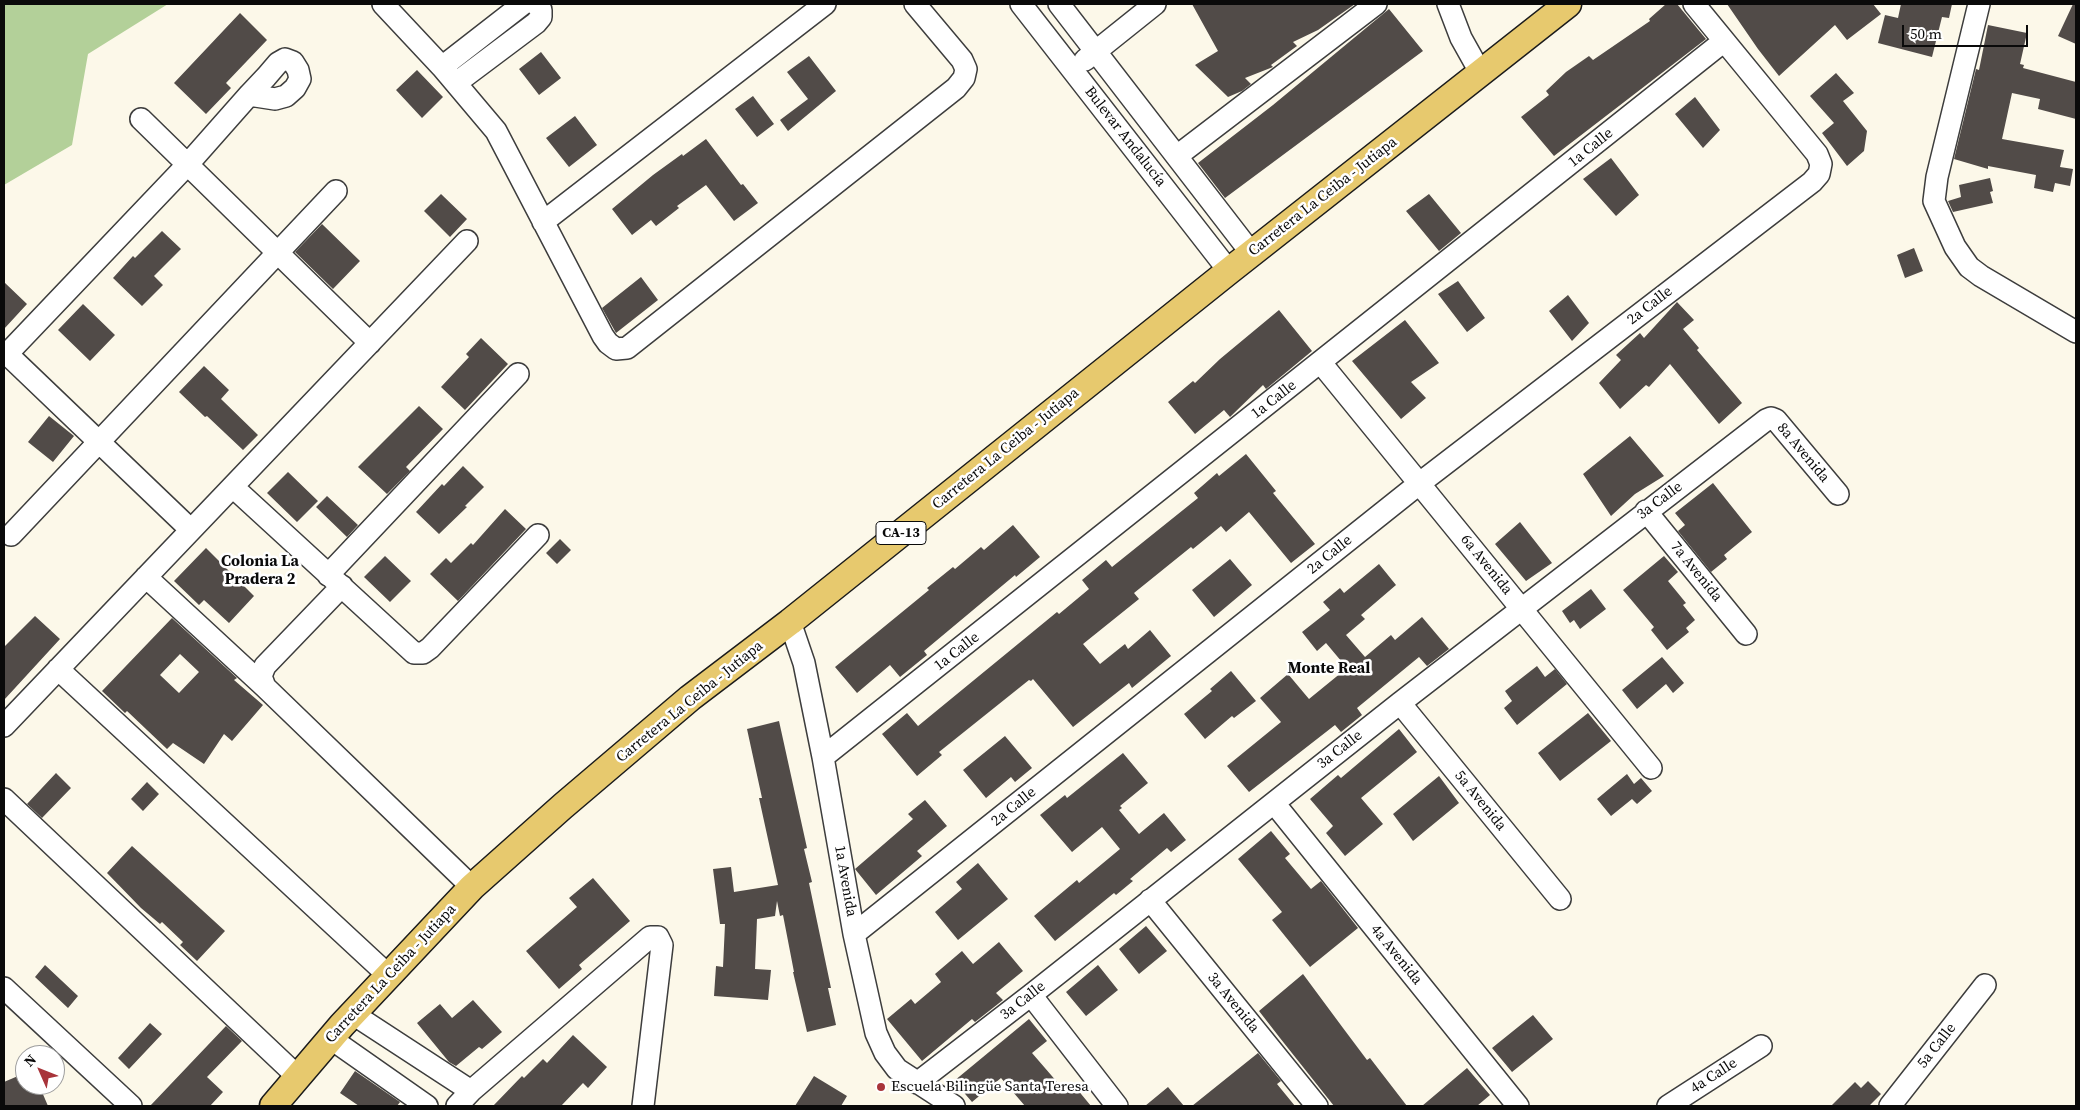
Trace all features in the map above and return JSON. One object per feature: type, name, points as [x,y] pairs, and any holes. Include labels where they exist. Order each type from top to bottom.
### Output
[{"type":"main road","name":"Carretera La Ceiba - Jutiapa","points":[[273,1106],[330,1038],[472,887],[563,806],[690,698],[790,622],[1229,271],[1568,4]]},
{"type":"street","points":[[383,4],[449,75],[496,131],[603,336],[616,349],[626,348],[956,88],[964,78],[966,69],[962,60],[915,4]]},
{"type":"street","points":[[449,75],[523,4]]},
{"type":"street","points":[[449,75],[536,23],[541,17],[541,10],[536,4]]},
{"type":"street","points":[[543,222],[825,4]]},
{"type":"street","name":"Bulevar Andalucía","points":[[1021,4],[1229,271]]},
{"type":"street","name":"Bulevar Andalucía","points":[[1059,4],[1252,254]]},
{"type":"street","points":[[1072,69],[1155,4]]},
{"type":"street","points":[[1177,156],[1376,4]]},
{"type":"street","points":[[1448,4],[1461,38],[1480,72]]},
{"type":"street","points":[[1694,4],[1724,42]]},
{"type":"street","points":[[1979,4],[1937,177],[1934,200],[1955,247],[1969,267],[2076,332]]},
{"type":"street","name":"2a Calle","points":[[854,934],[1420,483],[1812,182],[1819,174],[1821,164],[1817,154],[1724,42]]},
{"type":"street","name":"1a Calle","points":[[823,757],[1724,42]]},
{"type":"street","points":[[191,530],[5,352],[188,164],[249,95]]},
{"type":"street","points":[[141,119],[370,343]]},
{"type":"street","points":[[11,535],[97,441],[336,191]]},
{"type":"street","points":[[4,726],[467,241]]},
{"type":"street","name":"6a Avenida","points":[[1321,363],[1651,768]]},
{"type":"street","points":[[264,687],[261,676],[265,666],[335,580],[518,374]]},
{"type":"street","name":"8a Avenida","points":[[1766,420],[1771,418],[1776,420],[1838,494]]},
{"type":"street","name":"3a Calle","points":[[917,1083],[1400,703],[1766,420]]},
{"type":"street","points":[[233,486],[414,653],[423,653],[430,648],[538,535]]},
{"type":"street","name":"7a Avenida","points":[[1646,511],[1746,634]]},
{"type":"street","points":[[146,577],[264,687],[472,887]]},
{"type":"street","name":"1a Avenida","points":[[790,622],[804,663],[823,757],[854,934],[876,1033],[885,1053],[897,1069],[954,1106]]},
{"type":"street","points":[[58,669],[389,976]]},
{"type":"street","name":"5a Avenida","points":[[1400,703],[1560,899]]},
{"type":"street","points":[[4,799],[297,1076]]},
{"type":"street","name":"4a Avenida","points":[[1274,803],[1518,1106]]},
{"type":"street","name":"3a Avenida","points":[[1150,900],[1317,1106]]},
{"type":"street","points":[[353,1014],[464,1099],[650,938],[658,938],[662,945],[643,1106]]},
{"type":"street","name":"5a Calle","points":[[1890,1106],[1985,985]]},
{"type":"street","points":[[4,988],[131,1106]]},
{"type":"street","points":[[1031,995],[1117,1106]]},
{"type":"street","points":[[330,1038],[427,1106]]},
{"type":"street","name":"4a Calle","points":[[1668,1106],[1761,1046]]},
{"type":"green space","points":[[4,4],[168,4],[88,54],[72,145],[4,185]]},
{"type":"building","points":[[1192,4],[1355,4],[1318,30],[1293,42],[1297,46],[1271,65],[1273,67],[1245,78],[1251,84],[1242,91],[1228,97],[1195,65],[1218,51]]},
{"type":"building","points":[[1666,4],[1677,4],[1706,39],[1554,156],[1521,117],[1549,95],[1546,91],[1566,72],[1589,56],[1593,60],[1650,21],[1649,19]]},
{"type":"building","points":[[1727,4],[1873,4],[1881,14],[1847,40],[1835,25],[1779,76]]},
{"type":"building","points":[[1901,4],[1952,4],[1949,18],[1942,17],[1932,57],[1878,43],[1885,15],[1898,18]]},
{"type":"building","points":[[2073,4],[2076,4],[2076,44],[2058,36]]},
{"type":"building","points":[[1389,9],[1423,51],[1225,198],[1198,163],[1273,105]]},
{"type":"building","points":[[240,13],[267,40],[226,83],[231,88],[206,114],[174,83]]},
{"type":"building","points":[[1988,25],[2027,33],[2020,64],[2024,65],[2023,68],[2076,82],[2076,119],[2038,109],[2040,99],[2012,93],[2002,139],[2064,150],[2060,167],[2073,169],[2070,186],[2055,183],[2053,192],[2034,188],[2036,175],[1988,166],[1988,169],[1954,159],[1976,69],[1979,70]]},
{"type":"building","points":[[541,52],[561,78],[539,95],[519,69]]},
{"type":"building","points":[[809,56],[836,91],[788,131],[780,120],[808,99],[787,72]]},
{"type":"building","points":[[417,70],[443,97],[422,118],[396,90]]},
{"type":"building","points":[[1836,73],[1854,93],[1843,101],[1867,131],[1864,151],[1847,166],[1822,133],[1834,123],[1810,96]]},
{"type":"building","points":[[753,96],[774,124],[757,137],[735,109]]},
{"type":"building","points":[[1695,97],[1720,130],[1703,148],[1675,114]]},
{"type":"building","points":[[575,116],[597,145],[569,167],[546,138]]},
{"type":"building","points":[[706,139],[741,185],[743,184],[758,203],[734,221],[706,185],[677,206],[679,208],[656,226],[651,220],[632,235],[612,209],[653,175]]},
{"type":"building","points":[[1611,158],[1639,195],[1616,216],[1583,179]]},
{"type":"building","points":[[1990,178],[1993,191],[1990,192],[1993,203],[1953,212],[1948,201],[1961,197],[1959,185]]},
{"type":"building","points":[[441,194],[467,219],[450,237],[424,211]]},
{"type":"building","points":[[1429,194],[1461,233],[1439,251],[1406,211]]},
{"type":"building","points":[[322,224],[360,261],[333,289],[295,252]]},
{"type":"building","points":[[162,231],[181,249],[154,276],[163,285],[142,306],[113,278],[133,256],[135,258]]},
{"type":"building","points":[[1914,248],[1923,271],[1905,278],[1897,255]]},
{"type":"building","points":[[641,277],[658,300],[616,333],[602,308]]},
{"type":"building","points":[[1458,281],[1485,318],[1467,332],[1438,294]]},
{"type":"building","points":[[4,282],[27,304],[4,329]]},
{"type":"building","points":[[1568,295],[1589,323],[1572,341],[1549,311]]},
{"type":"building","points":[[1677,302],[1694,320],[1683,329],[1699,348],[1697,350],[1742,403],[1719,424],[1670,364],[1649,387],[1646,385],[1620,409],[1599,383],[1621,360],[1616,355],[1640,333],[1644,338]]},
{"type":"building","points":[[83,304],[115,335],[90,361],[58,330]]},
{"type":"building","points":[[1279,310],[1312,351],[1266,389],[1263,385],[1230,417],[1224,410],[1195,434],[1168,402],[1193,381],[1195,383],[1220,359]]},
{"type":"building","points":[[1405,320],[1439,363],[1411,382],[1426,398],[1401,419],[1352,361]]},
{"type":"building","points":[[481,338],[508,364],[465,410],[441,387],[469,357],[466,354]]},
{"type":"building","points":[[204,366],[229,390],[221,399],[258,435],[243,450],[179,392]]},
{"type":"building","points":[[419,406],[443,429],[406,467],[410,471],[387,494],[358,467]]},
{"type":"building","points":[[49,416],[74,436],[53,462],[28,442]]},
{"type":"building","points":[[1630,436],[1664,476],[1635,494],[1611,516],[1583,474]]},
{"type":"building","points":[[1246,454],[1276,491],[1273,493],[1315,544],[1291,563],[1249,512],[1226,532],[1221,526],[1193,549],[1191,547],[1134,593],[1139,599],[1083,644],[1100,664],[1125,644],[1128,649],[1150,630],[1171,656],[1132,688],[1129,683],[1073,727],[1033,679],[1029,680],[939,752],[942,755],[917,776],[882,734],[907,713],[918,726],[1057,612],[1059,614],[1089,589],[1082,580],[1106,560],[1112,567],[1198,498],[1194,493],[1217,473],[1219,476]]},
{"type":"building","points":[[463,466],[484,487],[465,506],[467,507],[439,534],[416,512],[442,484],[444,486]]},
{"type":"building","points":[[288,472],[318,501],[297,522],[267,493]]},
{"type":"building","points":[[1713,483],[1752,532],[1724,555],[1727,559],[1711,572],[1678,531],[1685,525],[1675,513]]},
{"type":"building","points":[[327,496],[358,525],[347,537],[316,507]]},
{"type":"building","points":[[505,509],[526,529],[458,601],[430,574],[446,558],[451,563],[471,543],[473,545]]},
{"type":"building","points":[[1520,522],[1552,563],[1526,581],[1495,544]]},
{"type":"building","points":[[1013,525],[1040,557],[1016,577],[1015,575],[924,651],[927,655],[900,677],[890,665],[857,693],[835,667],[929,590],[927,588],[953,567],[955,569],[981,547],[984,550]]},
{"type":"building","points":[[560,539],[571,550],[557,564],[546,553]]},
{"type":"building","points":[[206,548],[254,596],[229,623],[204,600],[199,605],[174,581]]},
{"type":"building","points":[[385,556],[411,581],[390,602],[364,577]]},
{"type":"building","points":[[1664,556],[1678,572],[1668,581],[1686,603],[1683,605],[1695,620],[1686,628],[1689,632],[1667,650],[1651,630],[1654,627],[1623,590]]},
{"type":"building","points":[[1230,559],[1252,585],[1214,617],[1192,590]]},
{"type":"building","points":[[1379,564],[1396,585],[1361,615],[1365,619],[1346,635],[1365,657],[1391,635],[1395,640],[1422,617],[1449,649],[1427,666],[1419,657],[1357,708],[1362,715],[1341,732],[1335,725],[1249,792],[1227,766],[1281,722],[1260,698],[1288,674],[1309,699],[1347,668],[1326,643],[1317,651],[1302,632],[1330,610],[1323,602],[1340,588],[1344,593]]},
{"type":"building","points":[[1591,589],[1606,609],[1580,629],[1574,620],[1570,623],[1562,611]]},
{"type":"building","points":[[35,616],[60,639],[4,700],[4,647]]},
{"type":"building","points":[[172,618],[237,678],[234,680],[263,705],[232,741],[224,734],[204,764],[173,743],[167,749],[127,711],[125,713],[102,691]],"holes":[[[180,654],[199,672],[179,693],[160,675]]]},
{"type":"building","points":[[1662,657],[1684,683],[1673,693],[1666,684],[1637,709],[1622,690]]},
{"type":"building","points":[[1537,666],[1545,677],[1555,669],[1567,684],[1517,725],[1504,708],[1512,701],[1505,691]]},
{"type":"building","points":[[1231,671],[1256,701],[1234,718],[1232,716],[1205,739],[1184,714],[1212,691],[1210,689]]},
{"type":"building","points":[[1588,713],[1611,741],[1560,781],[1538,753]]},
{"type":"building","points":[[779,721],[807,848],[804,849],[812,882],[809,883],[831,988],[828,988],[836,1025],[807,1032],[793,972],[783,915],[780,916],[777,901],[775,916],[757,919],[755,969],[771,970],[768,1000],[714,996],[716,966],[723,967],[725,924],[720,924],[713,869],[731,867],[734,892],[778,885],[759,798],[762,798],[747,729]]},
{"type":"building","points":[[1399,729],[1417,752],[1361,798],[1383,824],[1345,856],[1326,833],[1333,826],[1310,799],[1338,775],[1341,778]]},
{"type":"building","points":[[1005,736],[1032,768],[1015,782],[1011,777],[986,798],[963,770]]},
{"type":"building","points":[[1123,753],[1148,783],[1120,806],[1122,808],[1119,810],[1139,834],[1164,813],[1186,840],[1171,852],[1167,848],[1130,879],[1133,881],[1116,895],[1114,893],[1055,941],[1034,916],[1077,880],[1079,883],[1120,849],[1102,827],[1072,852],[1040,815],[1065,795],[1067,798]]},
{"type":"building","points":[[56,773],[71,788],[42,818],[27,804]]},
{"type":"building","points":[[1627,774],[1634,784],[1641,778],[1652,791],[1637,804],[1632,799],[1611,816],[1597,799]]},
{"type":"building","points":[[1439,776],[1459,803],[1413,841],[1393,814]]},
{"type":"building","points":[[147,782],[159,794],[143,811],[131,799]]},
{"type":"building","points":[[925,800],[947,826],[917,851],[922,856],[876,895],[855,869],[913,819],[908,814]]},
{"type":"building","points":[[1271,831],[1290,854],[1285,858],[1311,889],[1321,881],[1358,928],[1310,967],[1272,920],[1282,912],[1238,859]]},
{"type":"building","points":[[132,846],[225,931],[197,961],[180,945],[183,942],[162,922],[160,924],[141,908],[107,873]]},
{"type":"building","points":[[978,863],[1008,899],[958,940],[935,912],[962,889],[956,882]]},
{"type":"building","points":[[593,878],[630,921],[579,965],[582,969],[559,989],[526,951],[577,907],[569,898]]},
{"type":"building","points":[[1146,926],[1167,951],[1139,974],[1119,949]]},
{"type":"building","points":[[999,942],[1023,971],[996,993],[1003,1000],[975,1022],[972,1019],[922,1061],[887,1019],[911,999],[915,1004],[941,982],[935,974],[962,951],[973,964]]},
{"type":"building","points":[[45,965],[78,996],[68,1008],[35,977]]},
{"type":"building","points":[[1098,965],[1118,990],[1086,1016],[1066,992]]},
{"type":"building","points":[[1303,974],[1367,1060],[1370,1058],[1407,1106],[1334,1106],[1280,1038],[1259,1011]]},
{"type":"building","points":[[473,1000],[502,1032],[482,1049],[479,1047],[456,1066],[449,1062],[417,1023],[440,1004],[452,1018]]},
{"type":"building","points":[[1533,1015],[1553,1039],[1512,1072],[1492,1048]]},
{"type":"building","points":[[1029,1019],[1047,1041],[1032,1053],[1064,1090],[1072,1083],[1091,1106],[1025,1106],[1001,1078],[972,1102],[954,1081]]},
{"type":"building","points":[[150,1023],[162,1034],[129,1069],[118,1058]]},
{"type":"building","points":[[226,1026],[242,1041],[207,1077],[223,1092],[210,1106],[150,1106]]},
{"type":"building","points":[[573,1035],[607,1067],[588,1088],[583,1083],[561,1106],[493,1106],[522,1076],[524,1078],[543,1059],[547,1063]]},
{"type":"building","points":[[1258,1053],[1281,1081],[1277,1084],[1295,1106],[1192,1106]]},
{"type":"building","points":[[1467,1068],[1490,1095],[1477,1106],[1422,1106]]},
{"type":"building","points":[[355,1071],[400,1102],[397,1106],[359,1106],[340,1093]]},
{"type":"building","points":[[814,1076],[847,1096],[841,1106],[795,1106]]},
{"type":"building","points":[[15,1077],[15,1095],[43,1095],[48,1106],[4,1106],[4,1082]]},
{"type":"building","points":[[1868,1081],[1881,1094],[1869,1106],[1831,1106],[1855,1082],[1861,1088]]},
{"type":"building","points":[[1168,1087],[1184,1106],[1145,1106]]},
{"type":"place","name":"Escuela Bilingüe Santa Teresa","points":[[881,1087]]},
{"type":"district","name":"Colonia La Pradera 2","points":[[260,571]]},
{"type":"district","name":"Monte Real","points":[[1329,669]]}]
